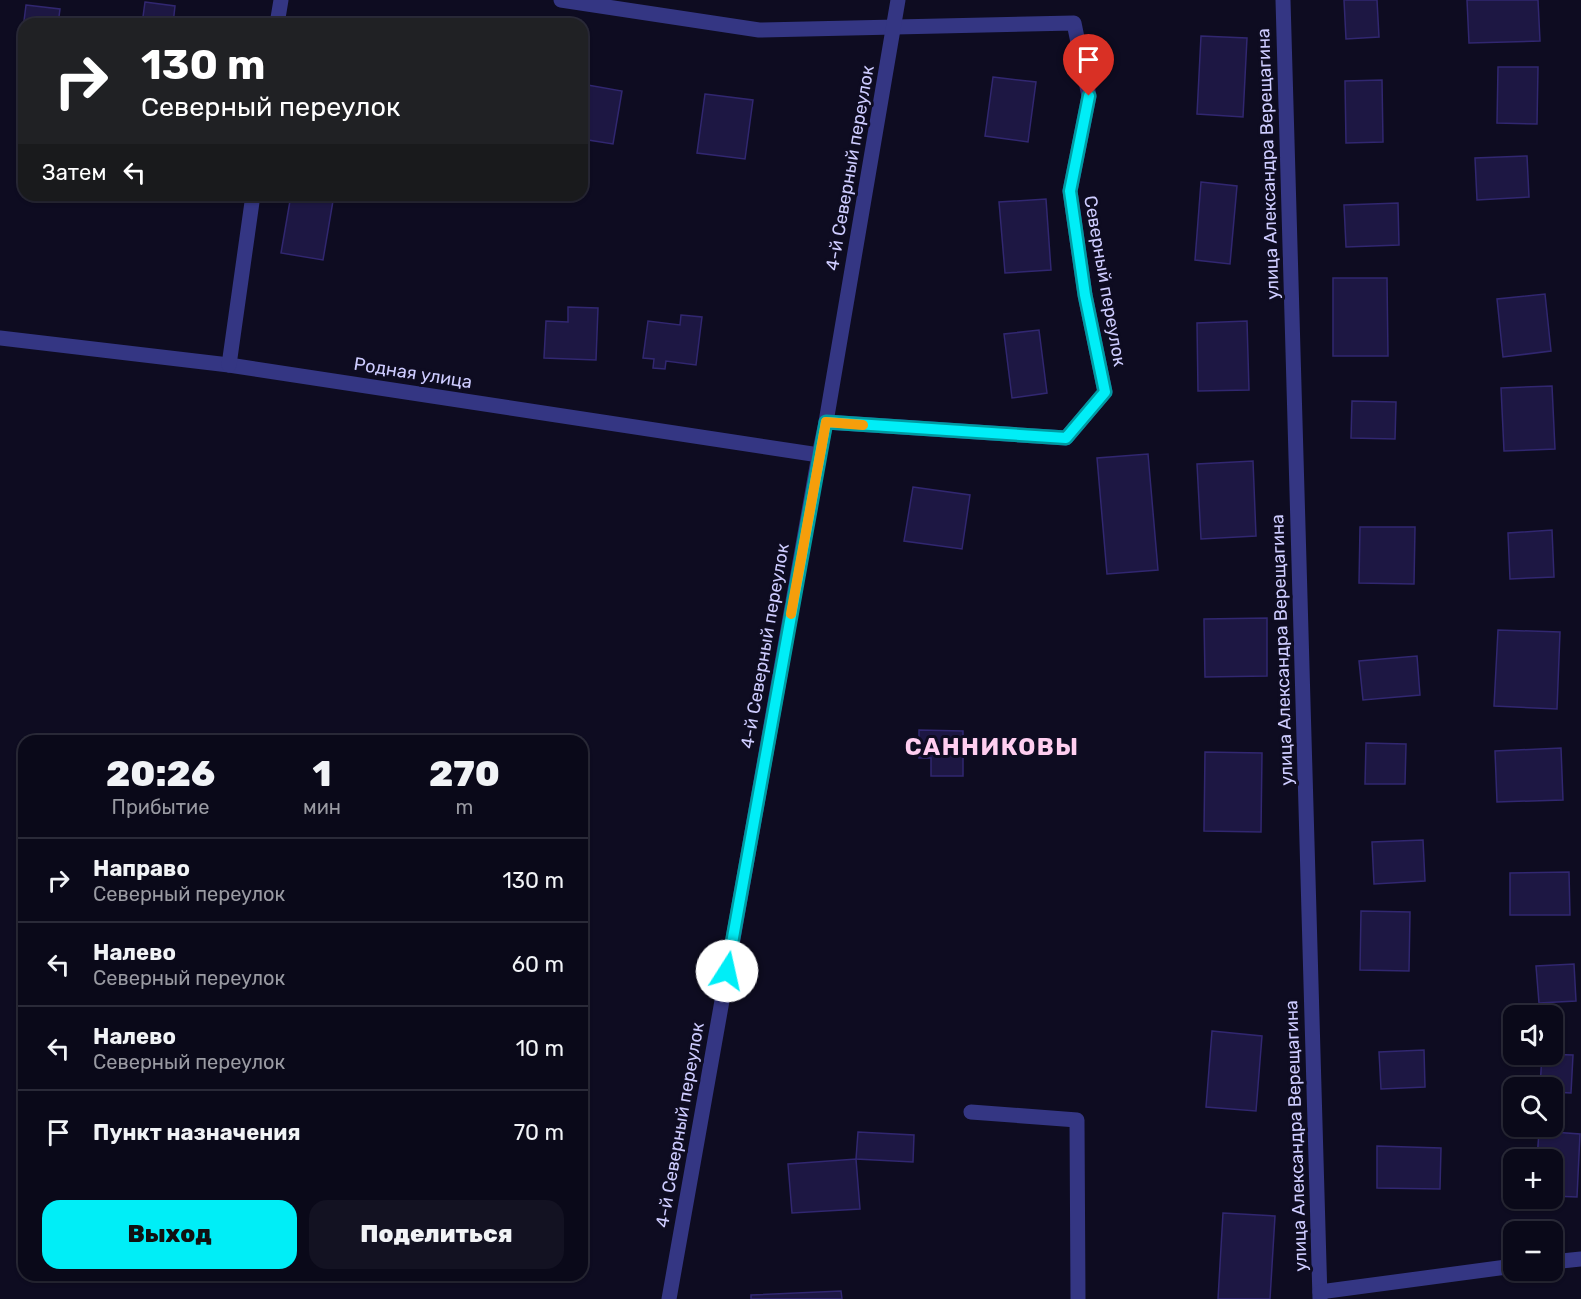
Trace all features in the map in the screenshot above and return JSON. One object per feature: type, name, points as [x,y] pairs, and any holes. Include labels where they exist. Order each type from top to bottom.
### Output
[{"type":"street","points":[[278,18],[281,0]]},
{"type":"street","points":[[561,0],[759,30],[894,28]]},
{"type":"street","name":"4-й Северный переулок","points":[[669,1299],[826,422],[898,0]]},
{"type":"street","name":"улица Александра Верещагина","points":[[1283,0],[1320,1295]]},
{"type":"street","name":"Северный переулок","points":[[826,422],[1066,438],[1105,392],[1085,295],[1070,191],[1089,96],[1074,23],[894,28]]},
{"type":"street","points":[[229,365],[252,201]]},
{"type":"street","name":"Родная улица","points":[[0,338],[229,365],[819,455]]},
{"type":"street","points":[[971,1112],[1077,1120],[1078,1299]]},
{"type":"street","points":[[1563,1261],[1581,1259]]},
{"type":"street","points":[[1320,1295],[1503,1268]]},
{"type":"building","points":[[1344,0],[1377,0],[1379,37],[1346,39]]},
{"type":"building","points":[[1467,0],[1538,0],[1540,41],[1469,43]]},
{"type":"building","points":[[145,2],[175,6],[174,18],[143,18]]},
{"type":"building","points":[[26,5],[60,9],[59,18],[24,18]]},
{"type":"building","points":[[1201,36],[1247,38],[1243,117],[1197,114]]},
{"type":"building","points":[[1498,67],[1538,67],[1537,124],[1497,123]]},
{"type":"building","points":[[993,77],[1036,82],[1028,142],[985,136]]},
{"type":"building","points":[[1382,80],[1383,142],[1346,143],[1345,81]]},
{"type":"building","points":[[588,85],[622,91],[613,144],[588,140]]},
{"type":"building","points":[[705,94],[753,100],[745,159],[697,153]]},
{"type":"building","points":[[1527,156],[1529,197],[1477,200],[1475,158]]},
{"type":"building","points":[[1201,182],[1237,186],[1230,264],[1195,260]]},
{"type":"building","points":[[1046,199],[1051,270],[1005,273],[999,202]]},
{"type":"building","points":[[290,201],[333,201],[323,260],[281,253]]},
{"type":"building","points":[[1398,203],[1399,245],[1346,247],[1344,205]]},
{"type":"building","points":[[1333,278],[1387,278],[1388,356],[1333,356]]},
{"type":"building","points":[[1545,294],[1551,351],[1503,357],[1497,299]]},
{"type":"building","points":[[568,307],[598,308],[596,360],[544,358],[546,321],[568,322]]},
{"type":"building","points":[[681,315],[702,317],[696,365],[666,361],[665,369],[653,368],[654,359],[643,358],[648,321],[680,325]]},
{"type":"building","points":[[1247,321],[1249,390],[1198,391],[1197,323]]},
{"type":"building","points":[[1039,330],[1047,393],[1012,398],[1004,334]]},
{"type":"building","points":[[1552,386],[1555,449],[1504,451],[1501,388]]},
{"type":"building","points":[[1352,401],[1396,402],[1395,439],[1351,438]]},
{"type":"building","points":[[1148,454],[1158,570],[1107,574],[1097,458]]},
{"type":"building","points":[[1253,461],[1256,536],[1201,539],[1197,464]]},
{"type":"building","points":[[913,487],[970,495],[962,549],[904,541]]},
{"type":"building","points":[[1360,527],[1415,527],[1414,584],[1359,583]]},
{"type":"building","points":[[1552,530],[1554,577],[1510,579],[1508,533]]},
{"type":"building","points":[[1267,618],[1267,676],[1205,677],[1204,619]]},
{"type":"building","points":[[1498,630],[1560,632],[1557,709],[1494,706]]},
{"type":"building","points":[[1417,656],[1420,695],[1363,700],[1359,661]]},
{"type":"building","points":[[919,730],[963,731],[963,776],[931,776],[931,758],[919,758]]},
{"type":"building","points":[[1366,743],[1406,744],[1405,784],[1365,784]]},
{"type":"building","points":[[1561,748],[1563,800],[1497,802],[1495,751]]},
{"type":"building","points":[[1205,752],[1262,753],[1261,832],[1204,831]]},
{"type":"building","points":[[1423,840],[1425,881],[1374,884],[1372,842]]},
{"type":"building","points":[[1569,872],[1570,915],[1510,915],[1510,873]]},
{"type":"building","points":[[1361,911],[1410,912],[1409,971],[1360,970]]},
{"type":"building","points":[[1574,964],[1576,1001],[1539,1003],[1536,966]]},
{"type":"building","points":[[1212,1031],[1262,1036],[1256,1111],[1206,1107]]},
{"type":"building","points":[[1424,1050],[1425,1087],[1381,1089],[1379,1052]]},
{"type":"building","points":[[1563,1055],[1573,1055],[1571,1093],[1563,1093],[1563,1077],[1541,1077],[1541,1065],[1563,1065]]},
{"type":"building","points":[[858,1132],[914,1135],[913,1162],[856,1159]]},
{"type":"building","points":[[1563,1133],[1580,1134],[1577,1197],[1563,1196],[1563,1149],[1538,1149],[1539,1137],[1563,1137]]},
{"type":"building","points":[[1377,1146],[1441,1148],[1440,1189],[1377,1188]]},
{"type":"building","points":[[856,1159],[860,1209],[792,1213],[788,1164]]},
{"type":"building","points":[[1223,1213],[1275,1216],[1270,1299],[1218,1299]]},
{"type":"building","points":[[841,1291],[842,1299],[751,1299],[751,1295]]},
{"type":"slow traffic","points":[[791,614],[826,422],[863,425]]},
{"type":"district","name":"САННИКОВЫ","points":[[992,747]]},
{"type":"route","points":[[727,971],[826,422],[1066,438],[1105,392],[1085,295],[1070,191],[1089,96]]}]
